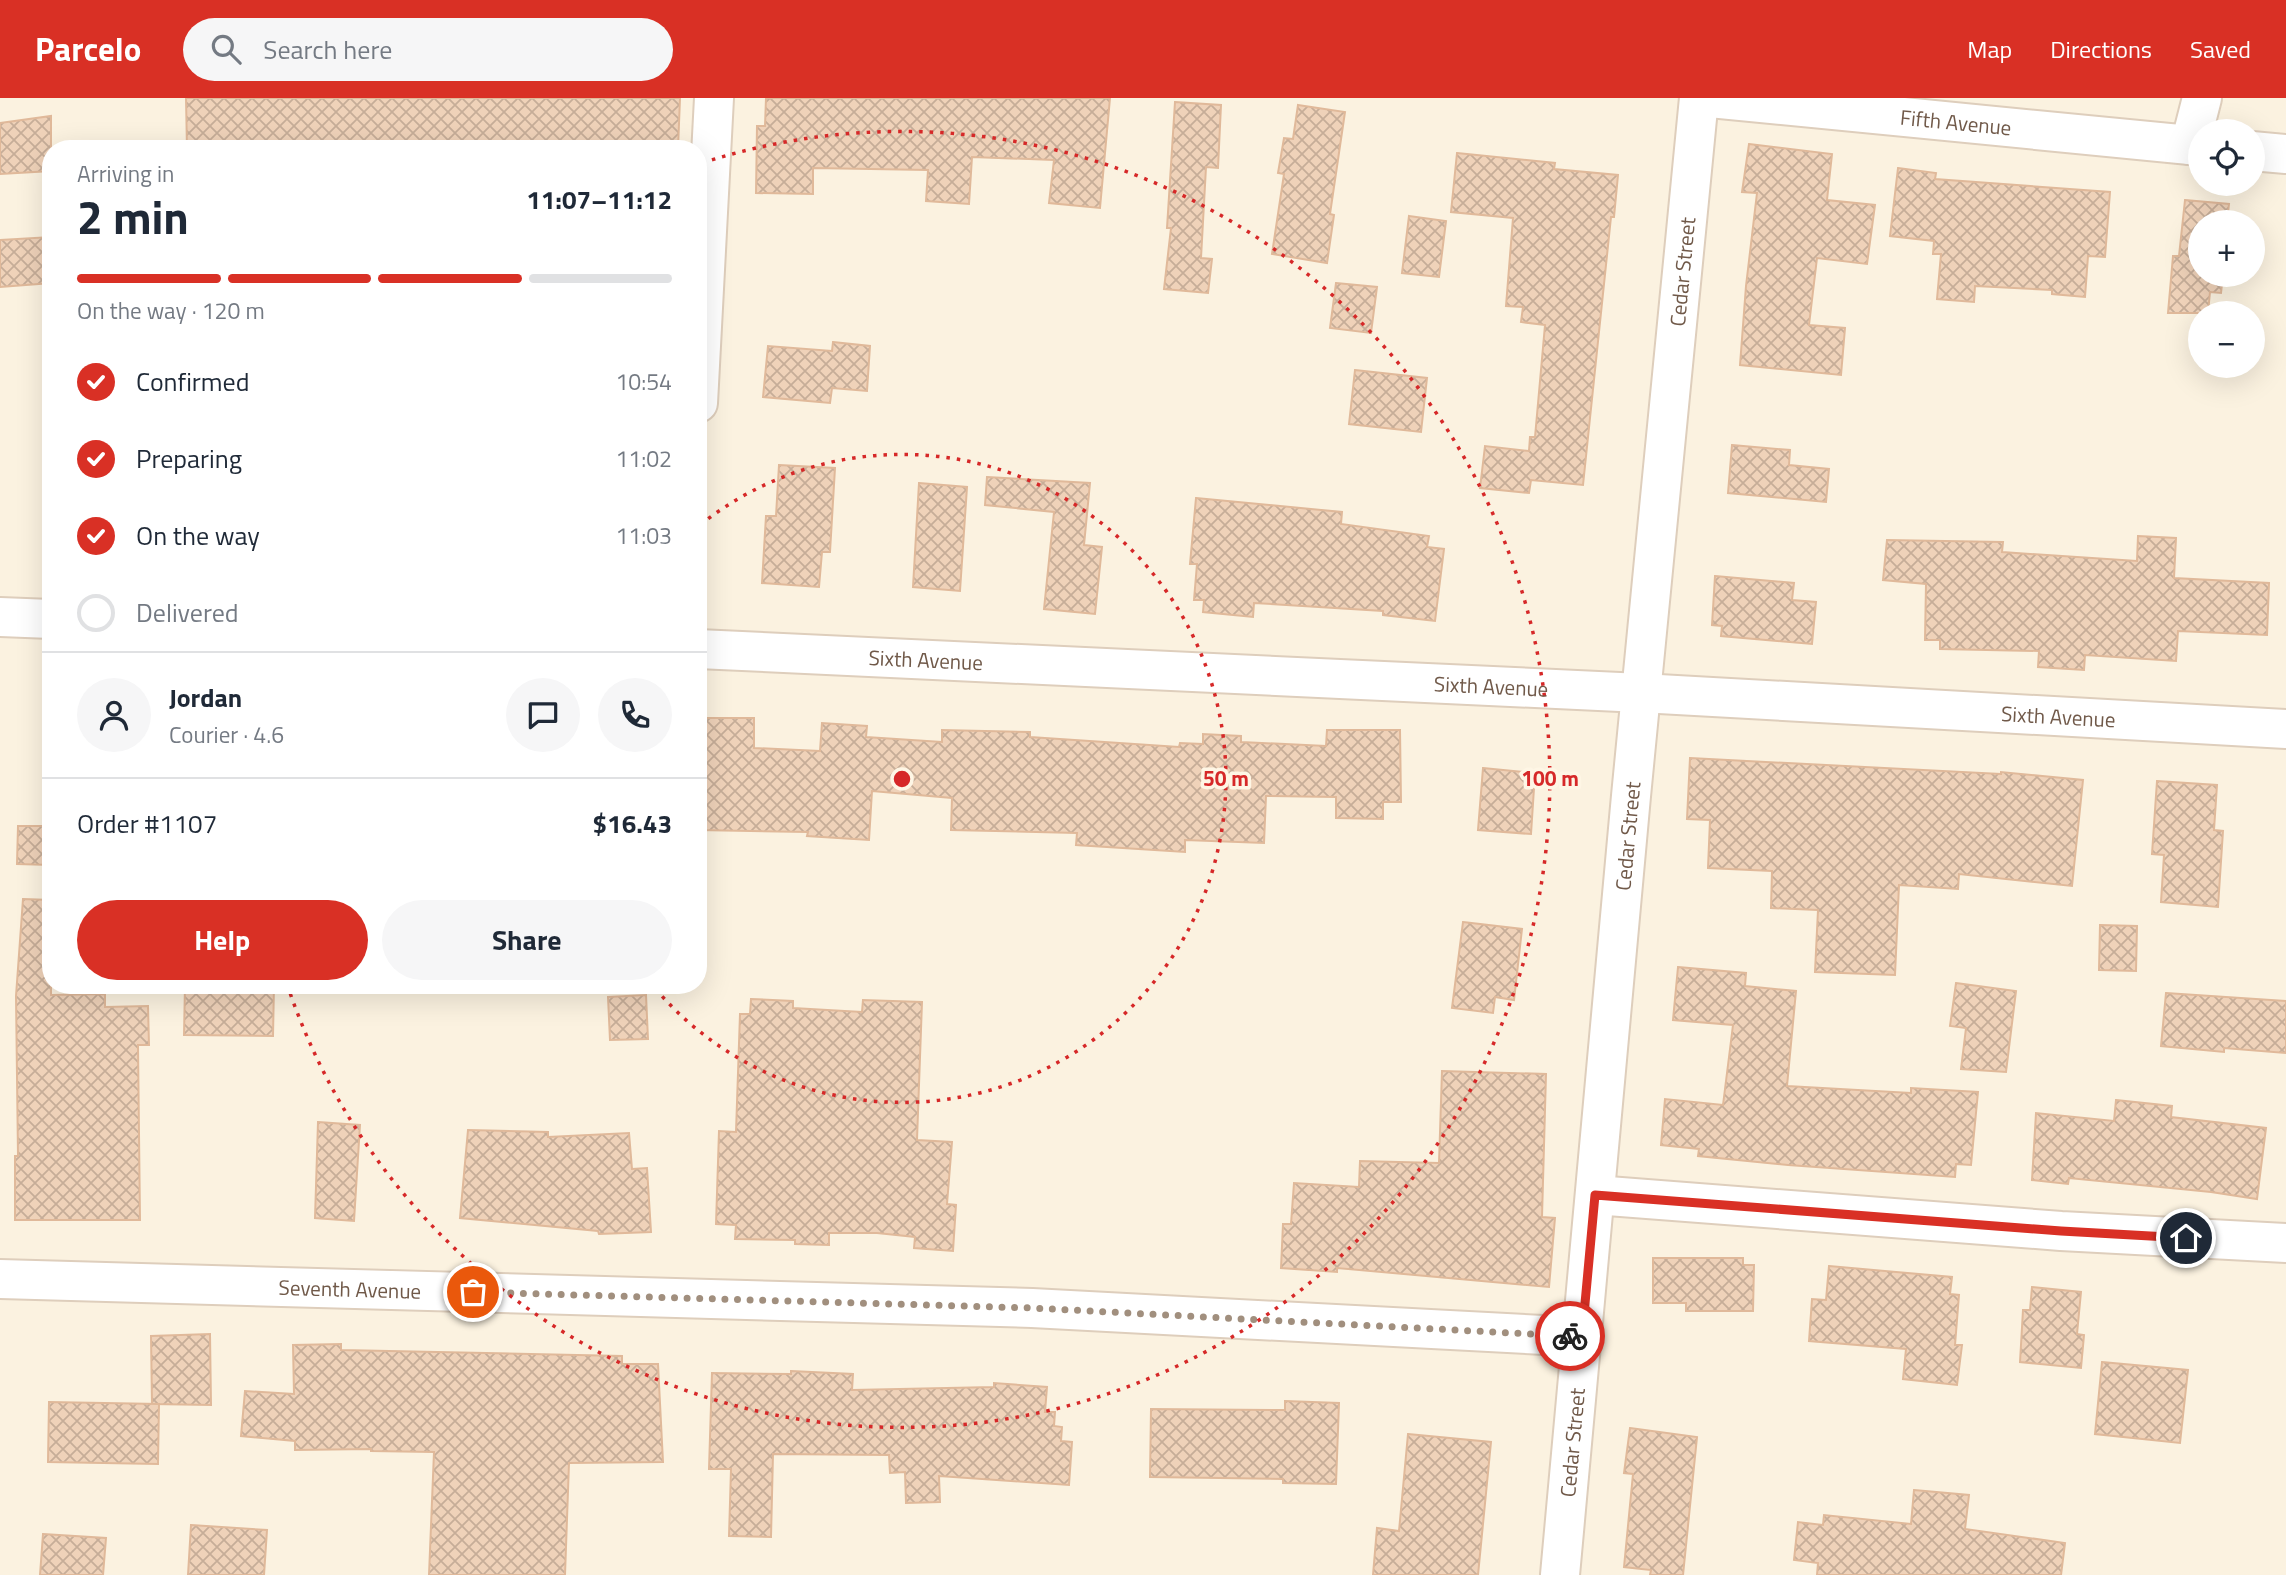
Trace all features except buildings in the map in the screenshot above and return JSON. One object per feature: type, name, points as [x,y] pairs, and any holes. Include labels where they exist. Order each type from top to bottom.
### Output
[{"type":"street","points":[[707,232],[714,98]]},
{"type":"street","name":"Cedar Street","points":[[1560,1575],[1699,98]]},
{"type":"street","name":"Fifth Avenue","points":[[1710,98],[2188,145]]},
{"type":"street","points":[[2199,119],[2202,98]]},
{"type":"street","points":[[2265,152],[2286,154]]},
{"type":"street","points":[[0,617],[42,619]]},
{"type":"street","name":"Sixth Avenue","points":[[707,649],[1641,693],[2286,729]]},
{"type":"street","points":[[1595,1195],[2061,1231],[2286,1243]]},
{"type":"street","name":"Seventh Avenue","points":[[0,1279],[1018,1308],[1582,1336]]},
{"type":"way so far","points":[[473,1292],[1032,1308],[1570,1336]]},
{"type":"route","points":[[1570,1336],[1582,1336],[1595,1195],[2186,1238]]}]
